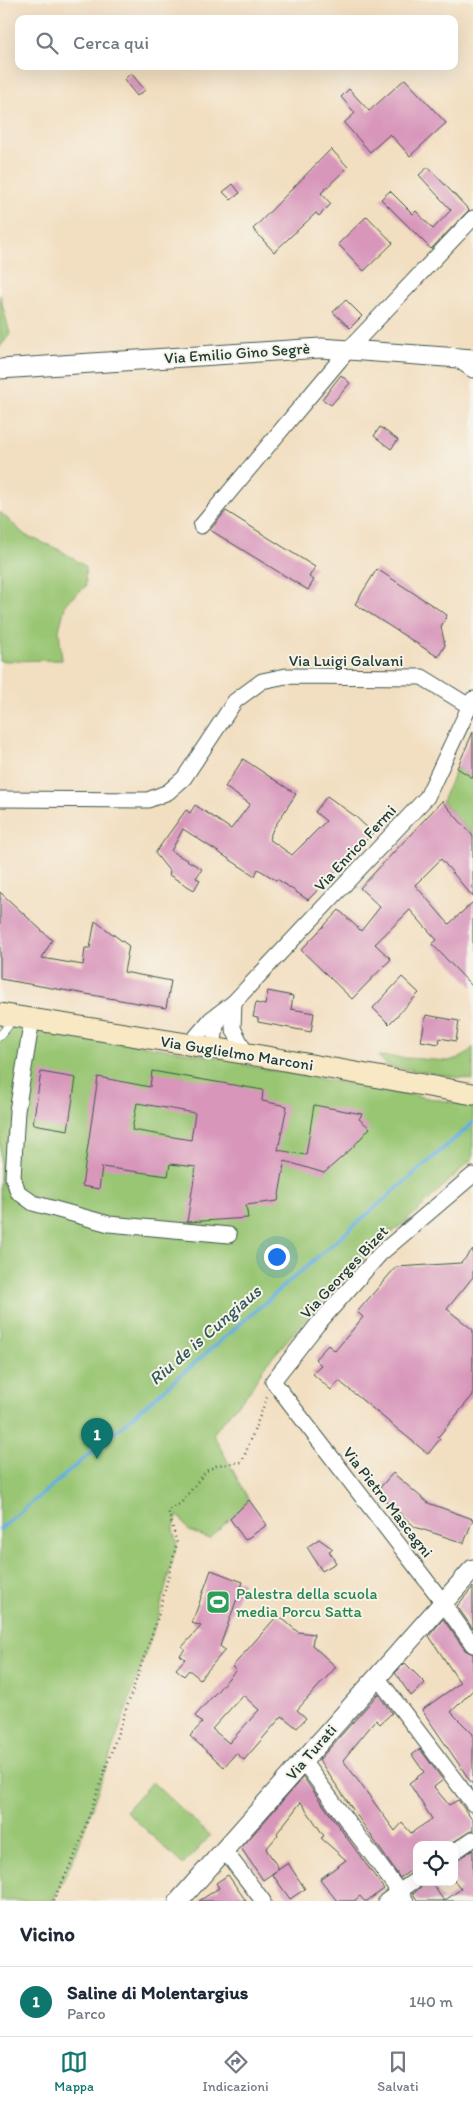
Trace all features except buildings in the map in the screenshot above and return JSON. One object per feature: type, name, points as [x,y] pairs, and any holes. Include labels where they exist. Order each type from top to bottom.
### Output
[{"type":"main road","name":"Via Guglielmo Marconi","points":[[5,1014],[473,1094]]},
{"type":"street","points":[[201,526],[349,349],[473,218]]},
{"type":"street","name":"Via Emilio Gino Segrè","points":[[0,369],[301,349],[349,349],[464,358]]},
{"type":"street","points":[[464,358],[473,370]]},
{"type":"street","name":"Via Luigi Galvani","points":[[0,799],[125,801],[148,800],[168,792],[184,778],[235,701],[262,681],[286,676],[422,678],[471,703]]},
{"type":"street","name":"Via Enrico Fermi","points":[[189,1045],[211,1019],[230,1005],[427,797],[471,703]]},
{"type":"street","points":[[213,1049],[216,1026],[230,1005]]},
{"type":"street","points":[[230,1005],[233,1028],[246,1054]]},
{"type":"street","points":[[32,1020],[17,1120],[13,1177],[18,1192],[33,1203],[110,1224],[229,1235]]},
{"type":"street","name":"Via Georges Bizet","points":[[273,1381],[317,1325],[380,1254],[473,1175]]},
{"type":"street","name":"Via Pietro Mascagni","points":[[273,1381],[444,1602],[473,1645]]},
{"type":"street","name":"Via Turati","points":[[179,1901],[473,1569]]},
{"type":"street","points":[[377,1678],[473,1804]]},
{"type":"street","points":[[303,1761],[403,1896]]},
{"type":"street","points":[[458,1849],[473,1839]]},
{"type":"street","points":[[224,1850],[263,1901]]},
{"type":"street","points":[[386,1901],[403,1896],[413,1884]]},
{"type":"lane","points":[[0,1036],[8,1026],[5,1014]]},
{"type":"path","points":[[54,1901],[77,1851],[158,1617],[177,1543],[168,1510],[181,1503],[206,1471],[218,1465],[242,1462],[273,1381]]},
{"type":"green space","points":[[0,295],[10,334],[0,347]]},
{"type":"green space","points":[[0,512],[25,535],[60,550],[85,566],[86,586],[66,603],[59,630],[62,660],[0,661]]},
{"type":"green space","points":[[457,768],[473,778],[473,836],[442,801]]},
{"type":"green space","points":[[0,1024],[243,1061],[243,1065],[473,1106],[473,1158],[413,1215],[379,1243],[296,1330],[264,1367],[250,1391],[213,1434],[249,1500],[210,1539],[189,1531],[178,1515],[173,1530],[177,1543],[158,1617],[77,1851],[53,1901],[0,1901]]},
{"type":"green space","points":[[473,1047],[473,1080],[387,1066],[378,1056],[449,1061],[464,1056]]},
{"type":"green space","points":[[152,1782],[210,1836],[183,1865],[126,1811]]},
{"type":"waterway","name":"Riu de is Cungiaus","points":[[0,1529],[473,1123]]},
{"type":"place","name":"Saline di Molentargius","points":[[97,1459]]},
{"type":"place","name":"Palestra della scuola media Porcu Satta","points":[[218,1602]]}]
